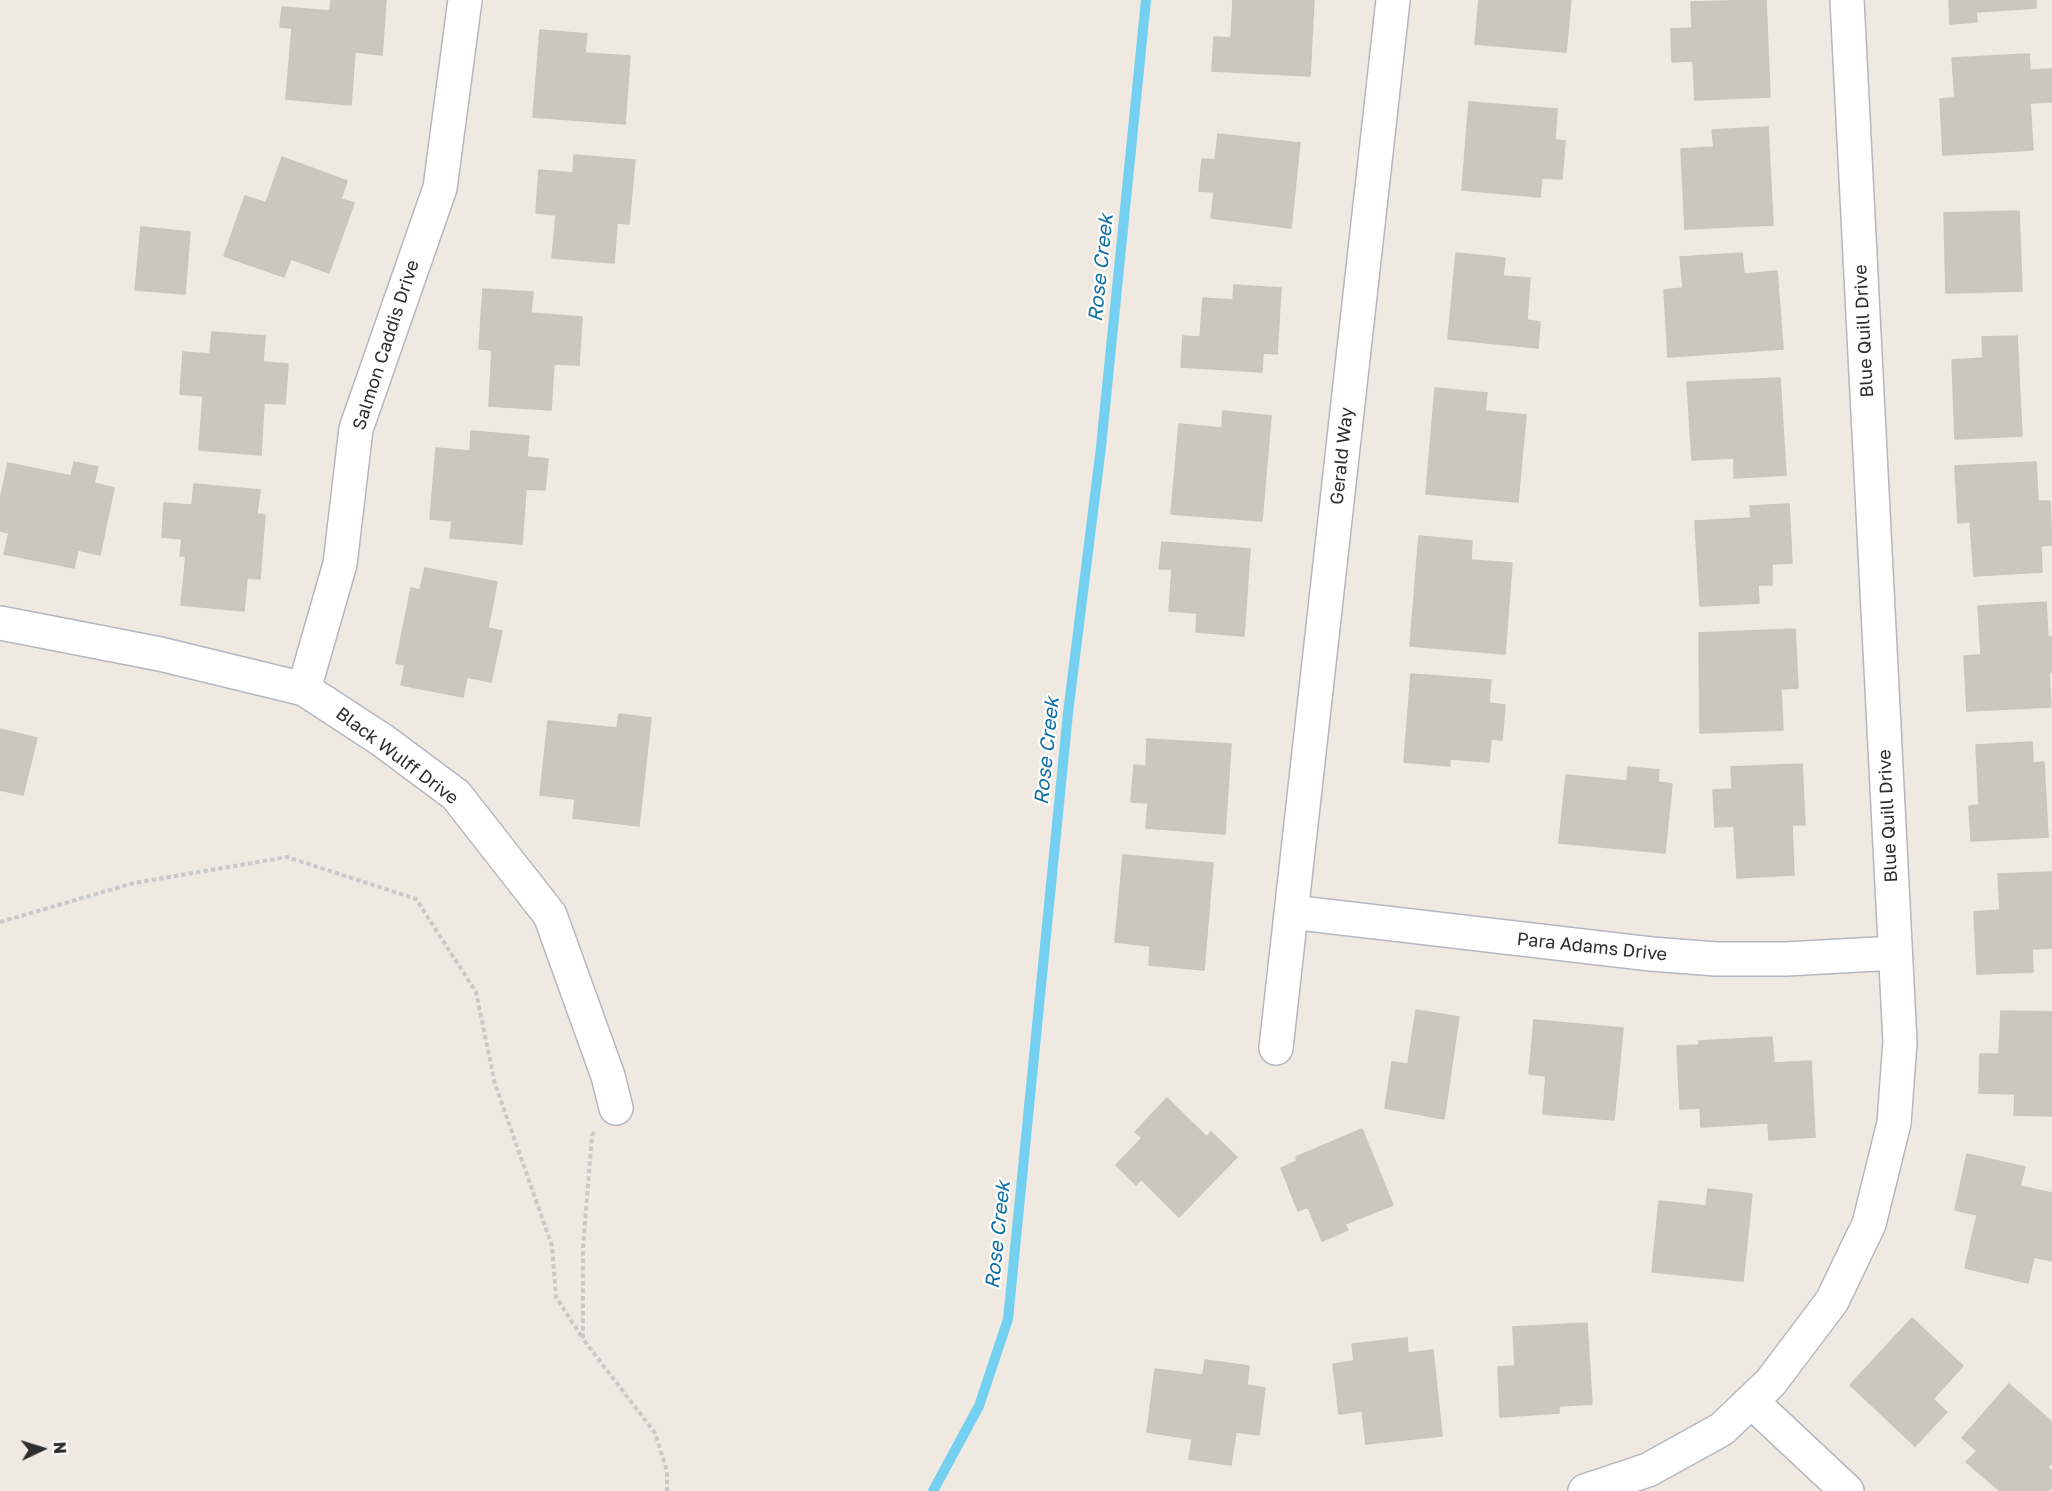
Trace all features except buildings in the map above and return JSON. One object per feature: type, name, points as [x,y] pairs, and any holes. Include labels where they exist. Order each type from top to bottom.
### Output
[{"type":"street","name":"Salmon Caddis Drive","points":[[304,689],[340,564],[356,429],[440,188],[465,0]]},
{"type":"street","name":"Gerald Way","points":[[1276,1048],[1394,0]]},
{"type":"street","name":"Blue Quill Drive","points":[[1585,1491],[1648,1470],[1722,1429],[1771,1382],[1832,1301],[1869,1224],[1894,1123],[1900,1042],[1847,0]]},
{"type":"street","name":"Black Wulff Drive","points":[[0,623],[160,654],[304,689],[382,740],[456,795],[550,915],[608,1076],[616,1108]]},
{"type":"street","name":"Para Adams Drive","points":[[1291,912],[1651,954],[1705,958],[1786,959],[1895,953]]},
{"type":"street","points":[[1751,1401],[1846,1491]]},
{"type":"path","points":[[0,922],[134,883],[287,857],[416,898],[476,992],[495,1084],[552,1246],[556,1297],[584,1339],[655,1432],[667,1471],[667,1491]]},
{"type":"path","points":[[584,1339],[583,1247],[592,1135],[616,1108]]},
{"type":"waterway","name":"Rose Creek","points":[[933,1491],[979,1406],[1008,1319],[1068,713],[1101,447],[1146,0]]}]
